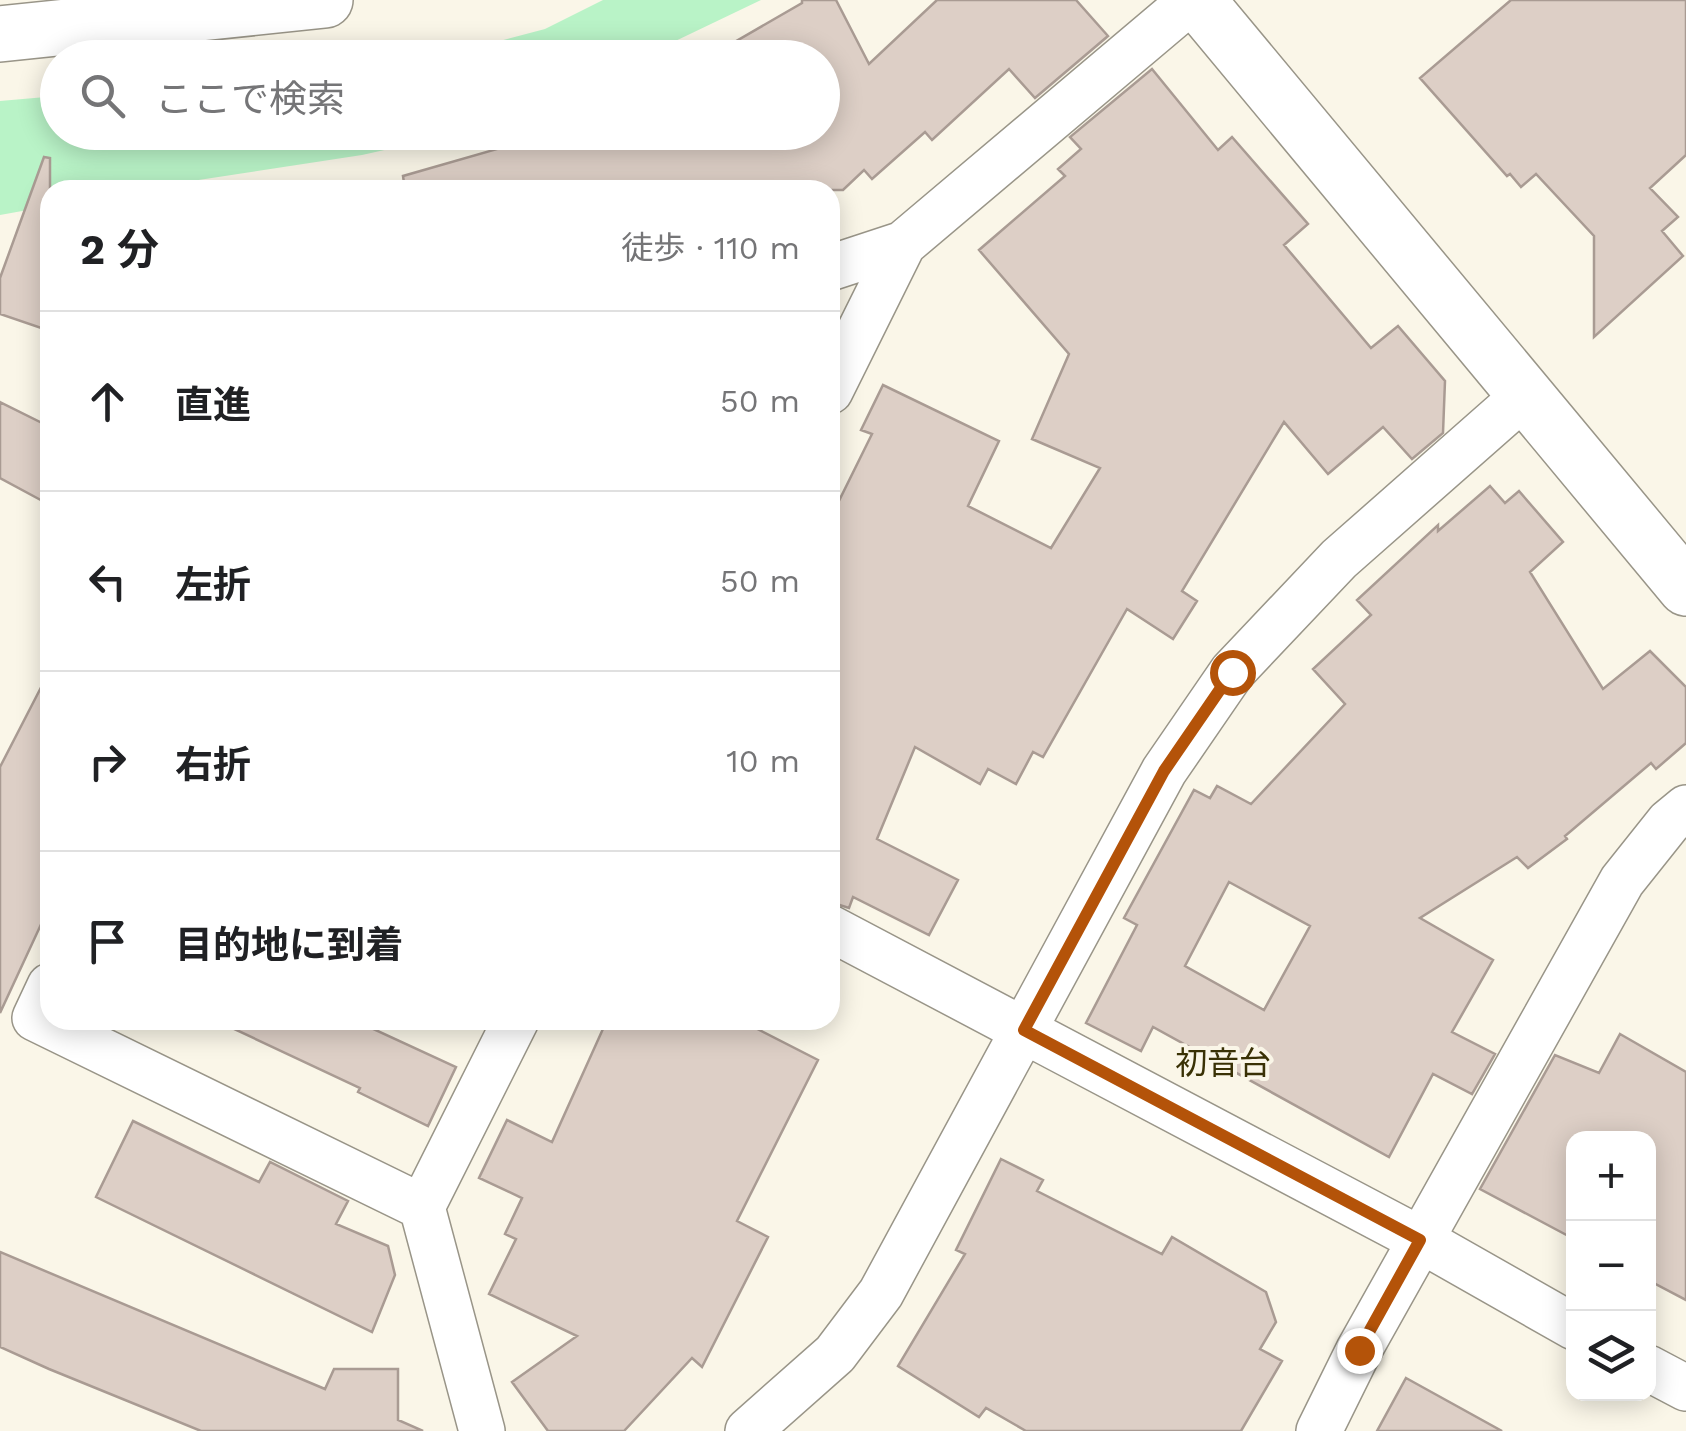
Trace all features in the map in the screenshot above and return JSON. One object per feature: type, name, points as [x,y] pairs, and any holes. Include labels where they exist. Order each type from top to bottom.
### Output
[{"type":"street","points":[[0,34],[325,0]]},
{"type":"street","points":[[840,265],[903,244],[1194,0],[1686,588]]},
{"type":"street","points":[[840,371],[903,244]]},
{"type":"street","points":[[748,1431],[835,1354],[880,1293],[1164,771],[1232,672],[1340,559],[1524,396]]},
{"type":"street","points":[[1318,1431],[1622,880],[1686,808]]},
{"type":"street","points":[[840,933],[1420,1240],[1566,1322]]},
{"type":"street","points":[[60,1030],[422,1207]]},
{"type":"street","points":[[482,1431],[422,1207],[511,1030]]},
{"type":"street","points":[[1656,1372],[1686,1388]]},
{"type":"green space","points":[[603,0],[761,0],[677,40],[504,40],[545,29]]},
{"type":"green space","points":[[40,97],[40,150],[384,150],[198,180],[40,180],[40,208],[0,215],[0,101]]},
{"type":"building","points":[[836,0],[869,64],[937,0],[1076,0],[1108,36],[1035,98],[1009,69],[932,140],[925,132],[872,179],[864,170],[843,190],[840,180],[404,180],[403,176],[493,150],[840,150],[840,40],[738,40],[802,3]]},
{"type":"building","points":[[1511,0],[1686,0],[1686,155],[1650,188],[1678,217],[1662,231],[1683,256],[1594,337],[1594,236],[1536,174],[1521,187],[1510,174],[1507,176],[1420,78]]},
{"type":"building","points":[[1152,69],[1218,150],[1232,137],[1308,224],[1284,245],[1371,348],[1398,326],[1445,381],[1443,433],[1412,459],[1383,427],[1328,474],[1284,422],[1182,591],[1197,601],[1173,639],[1127,609],[1043,757],[1033,752],[1016,784],[988,769],[980,784],[915,747],[877,839],[958,880],[929,935],[853,897],[849,908],[840,905],[840,499],[872,434],[861,430],[883,385],[999,441],[968,506],[1051,548],[1100,468],[1032,439],[1069,354],[979,250],[1065,176],[1058,169],[1081,149],[1070,137]]},
{"type":"building","points":[[44,157],[50,158],[50,180],[40,180],[40,328],[0,314],[0,278]]},
{"type":"building","points":[[0,402],[40,422],[40,500],[0,478]]},
{"type":"building","points":[[1490,486],[1505,503],[1519,491],[1563,542],[1530,572],[1603,689],[1650,651],[1686,687],[1686,743],[1656,769],[1651,763],[1565,836],[1567,839],[1528,868],[1517,857],[1420,918],[1493,960],[1452,1032],[1495,1054],[1472,1094],[1433,1074],[1389,1157],[1153,1027],[1141,1051],[1086,1023],[1137,925],[1124,918],[1194,790],[1210,798],[1217,786],[1251,804],[1345,704],[1313,669],[1371,615],[1357,600],[1438,525],[1438,531]],"holes":[[[1229,882],[1310,926],[1264,1010],[1185,966]]]},
{"type":"building","points":[[40,689],[40,927],[0,1013],[0,767]]},
{"type":"building","points":[[236,1030],[376,1030],[456,1067],[428,1126],[358,1092],[360,1088]]},
{"type":"building","points":[[602,1030],[760,1030],[818,1060],[737,1221],[768,1237],[702,1367],[692,1358],[624,1431],[548,1431],[512,1382],[577,1336],[489,1294],[516,1239],[505,1234],[522,1198],[479,1178],[507,1120],[552,1142]]},
{"type":"building","points":[[1620,1034],[1686,1072],[1686,1300],[1656,1284],[1656,1131],[1566,1131],[1566,1235],[1480,1189],[1555,1055],[1599,1073]]},
{"type":"building","points":[[133,1121],[259,1182],[270,1162],[348,1201],[336,1224],[388,1246],[395,1275],[372,1332],[96,1197]]},
{"type":"building","points":[[1001,1159],[1043,1180],[1037,1191],[1162,1254],[1172,1237],[1266,1292],[1276,1322],[1260,1349],[1282,1361],[1241,1431],[1026,1431],[986,1408],[979,1417],[898,1366],[965,1254],[956,1250]]},
{"type":"building","points":[[0,1252],[325,1389],[334,1369],[398,1369],[398,1420],[423,1431],[201,1431],[49,1369],[0,1347]]},
{"type":"building","points":[[1406,1378],[1502,1431],[1377,1431]]},
{"type":"district","name":"初音台","points":[[1223,1063]]},
{"type":"route","points":[[1232,672],[1164,771],[1024,1030],[1420,1240],[1359,1350]]}]
